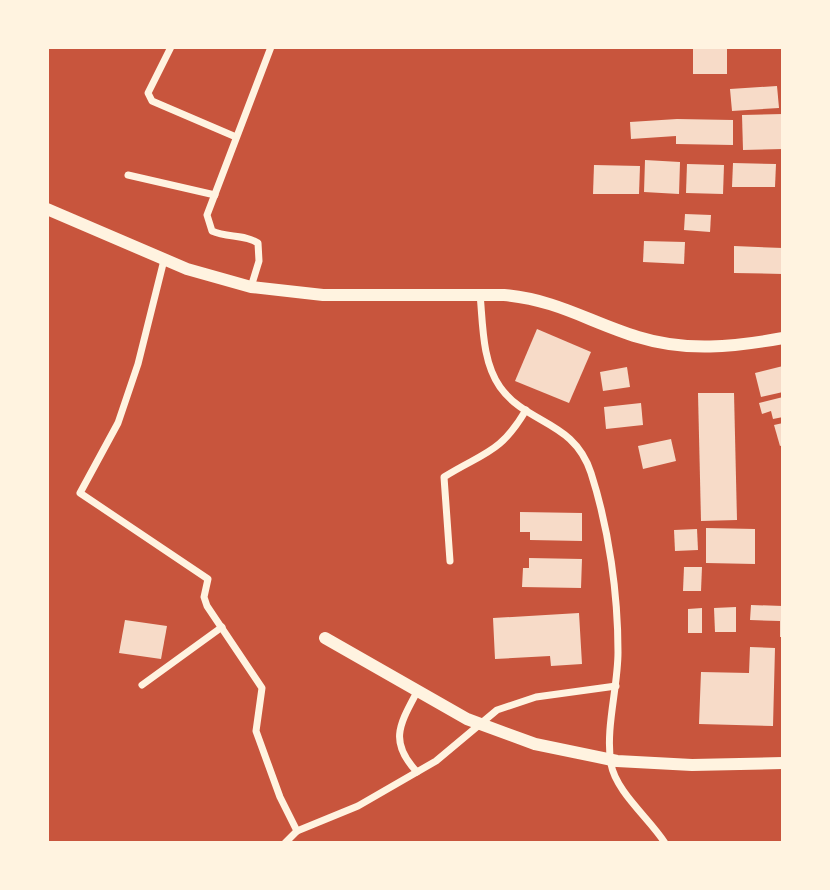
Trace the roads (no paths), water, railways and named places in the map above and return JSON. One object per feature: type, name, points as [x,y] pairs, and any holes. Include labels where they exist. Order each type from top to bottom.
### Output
[{"type":"main road","points":[[47,209],[164,260],[251,287],[323,295],[480,294],[538,298],[638,337],[682,346],[719,347],[783,338]]},
{"type":"main road","points":[[325,638],[419,689],[467,719],[535,744],[617,761],[692,765],[783,763]]},
{"type":"street","points":[[171,47],[149,85],[148,93],[152,101],[236,137]]},
{"type":"street","points":[[251,287],[259,261],[258,243],[251,239],[212,231],[207,215],[271,47]]},
{"type":"street","points":[[128,175],[215,195]]},
{"type":"street","points":[[164,260],[138,364],[118,423],[80,494],[208,579],[204,597],[261,688],[256,731],[280,797],[297,831]]},
{"type":"street","points":[[480,294],[489,367],[501,389],[526,410],[569,436],[590,472],[612,577],[618,653],[611,764],[619,784],[650,820],[665,843]]},
{"type":"street","points":[[450,561],[444,477],[494,450],[512,435],[526,410]]},
{"type":"street","points":[[142,685],[222,627]]},
{"type":"street","points":[[285,843],[297,831],[358,806],[436,761],[497,710],[536,697],[616,686]]},
{"type":"street","points":[[417,772],[404,758],[398,742],[404,718],[419,689]]}]
